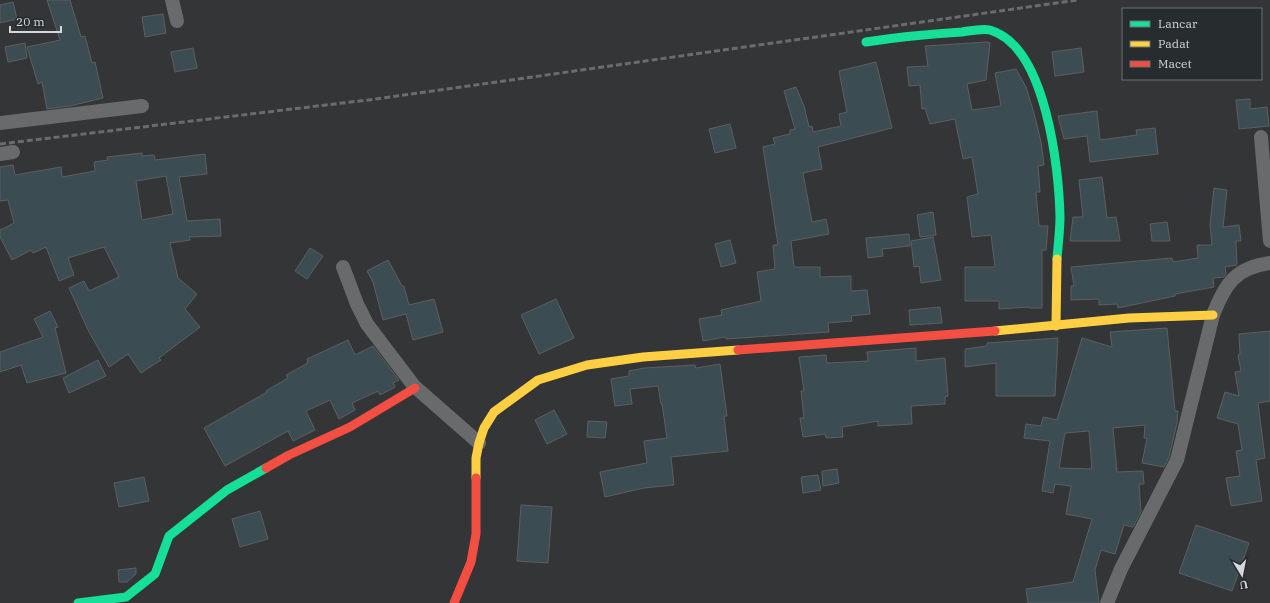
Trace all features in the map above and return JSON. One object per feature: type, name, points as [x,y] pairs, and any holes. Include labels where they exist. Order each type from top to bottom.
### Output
[{"type":"street","points":[[172,0],[178,21]]},
{"type":"street","points":[[866,42],[916,34],[989,30],[999,32],[1009,39],[1022,54],[1044,101],[1055,157],[1060,217],[1056,270],[1056,326]]},
{"type":"street","points":[[0,123],[142,106]]},
{"type":"street","points":[[1261,137],[1270,241]]},
{"type":"street","points":[[1107,603],[1121,569],[1177,460],[1213,315],[1220,298],[1231,280],[1239,273],[1253,265],[1270,263]]},
{"type":"street","points":[[343,267],[357,304],[367,324],[415,388],[479,443]]},
{"type":"street","points":[[454,603],[471,562],[476,534],[476,458],[484,428],[494,412],[538,380],[587,365],[643,358],[1056,326],[1129,318],[1213,315]]},
{"type":"street","points":[[78,603],[126,597],[155,574],[168,536],[227,490],[289,455],[350,427],[415,388]]},
{"type":"building","points":[[47,0],[70,0],[81,37],[85,36],[92,63],[95,62],[103,98],[70,106],[47,109],[42,82],[38,84],[27,47],[60,40]]},
{"type":"building","points":[[13,2],[17,19],[0,23],[0,5]]},
{"type":"building","points":[[163,14],[166,33],[145,37],[142,17]]},
{"type":"building","points":[[25,43],[27,58],[8,62],[5,47]]},
{"type":"building","points":[[990,43],[986,80],[967,84],[972,110],[1001,106],[995,73],[1016,69],[1026,87],[1041,142],[1044,165],[1038,166],[1040,192],[1036,192],[1039,226],[1048,226],[1046,250],[1042,250],[1042,308],[1029,307],[999,309],[999,301],[965,301],[965,267],[995,267],[991,235],[972,237],[967,197],[978,194],[972,157],[963,159],[955,119],[930,124],[925,108],[922,109],[920,85],[909,86],[907,67],[928,66],[925,46]]},
{"type":"building","points":[[193,48],[197,68],[175,72],[171,52]]},
{"type":"building","points":[[1081,48],[1084,72],[1055,76],[1052,52]]},
{"type":"building","points":[[876,62],[892,128],[818,147],[822,169],[803,173],[812,222],[826,219],[829,234],[791,241],[794,267],[820,267],[820,277],[851,276],[851,291],[867,290],[870,314],[851,316],[852,321],[828,323],[829,332],[726,339],[725,337],[703,341],[699,319],[722,315],[721,310],[761,301],[757,272],[775,269],[773,245],[778,245],[763,147],[775,144],[773,138],[790,134],[790,130],[795,129],[784,91],[796,87],[804,106],[809,127],[812,126],[813,132],[841,126],[839,114],[847,112],[839,71]]},
{"type":"building","points":[[1250,99],[1250,109],[1267,107],[1269,126],[1239,129],[1236,100]]},
{"type":"building","points":[[1097,111],[1100,140],[1137,135],[1136,130],[1155,128],[1158,154],[1090,162],[1087,136],[1064,139],[1058,116]]},
{"type":"building","points":[[730,124],[736,148],[715,153],[709,129]]},
{"type":"building","points":[[142,153],[142,156],[154,155],[155,160],[205,154],[207,174],[179,177],[187,221],[220,219],[221,236],[189,237],[190,240],[170,243],[178,278],[197,294],[185,309],[200,327],[159,358],[161,360],[141,373],[128,354],[109,367],[89,332],[69,288],[84,281],[89,291],[119,277],[104,247],[68,258],[74,275],[59,281],[46,247],[33,253],[31,250],[12,260],[0,237],[0,230],[14,223],[8,200],[0,201],[0,167],[13,165],[15,175],[61,167],[62,177],[95,171],[94,162],[108,160],[107,157]],"holes":[[[166,176],[173,214],[142,220],[136,181]]]},
{"type":"building","points":[[1102,177],[1107,218],[1116,217],[1120,241],[1070,241],[1073,217],[1083,217],[1079,180]]},
{"type":"building","points":[[1214,188],[1227,190],[1223,227],[1239,225],[1241,241],[1236,241],[1237,265],[1225,267],[1226,274],[1224,277],[1213,278],[1214,287],[1175,294],[1175,296],[1118,308],[1117,304],[1099,305],[1099,299],[1071,300],[1071,286],[1074,286],[1071,267],[1172,258],[1173,262],[1198,258],[1197,245],[1212,245],[1210,225]]},
{"type":"building","points":[[933,212],[936,235],[920,237],[917,215]]},
{"type":"building","points":[[1167,222],[1170,241],[1152,241],[1150,224]]},
{"type":"building","points":[[909,234],[910,246],[882,249],[883,256],[868,258],[866,238]]},
{"type":"building","points":[[933,237],[941,280],[921,283],[919,266],[914,267],[911,241]]},
{"type":"building","points":[[730,240],[736,263],[721,267],[715,244]]},
{"type":"building","points":[[310,248],[323,256],[307,279],[295,271]]},
{"type":"building","points":[[388,260],[402,286],[404,286],[409,305],[434,299],[443,332],[413,340],[406,314],[383,320],[373,282],[367,271]]},
{"type":"building","points":[[556,299],[574,338],[539,354],[521,315]]},
{"type":"building","points":[[940,307],[942,323],[910,325],[909,310]]},
{"type":"building","points":[[50,311],[58,327],[55,328],[66,373],[27,383],[21,365],[0,372],[0,352],[43,337],[34,319]]},
{"type":"building","points":[[1167,328],[1175,411],[1178,411],[1177,423],[1169,457],[1164,467],[1142,463],[1147,438],[1144,438],[1145,425],[1113,428],[1117,472],[1143,471],[1144,484],[1139,484],[1141,512],[1133,527],[1124,525],[1115,554],[1101,550],[1095,570],[1099,603],[1028,603],[1026,589],[1073,582],[1092,519],[1066,514],[1071,486],[1055,484],[1053,493],[1042,491],[1050,441],[1024,438],[1026,424],[1041,426],[1043,417],[1057,420],[1082,338],[1112,347],[1110,332]],"holes":[[[1089,431],[1092,469],[1059,468],[1065,433]]]},
{"type":"building","points":[[1270,331],[1270,401],[1258,403],[1265,458],[1256,460],[1262,501],[1231,506],[1226,478],[1240,476],[1236,451],[1242,450],[1238,424],[1217,418],[1225,392],[1239,396],[1235,372],[1241,371],[1238,355],[1240,354],[1239,334]]},
{"type":"building","points":[[1058,338],[1055,396],[996,396],[996,363],[965,367],[965,349],[987,346],[987,343]]},
{"type":"building","points":[[348,340],[355,355],[373,346],[399,380],[393,383],[395,387],[380,395],[378,391],[352,403],[355,410],[339,419],[330,400],[306,411],[315,430],[293,441],[288,431],[225,466],[204,428],[267,392],[266,391],[288,378],[286,375],[308,363],[307,359]]},
{"type":"building","points":[[916,348],[916,361],[945,358],[948,396],[945,397],[945,404],[911,406],[912,424],[878,426],[878,421],[842,427],[843,437],[826,438],[825,434],[803,437],[800,418],[804,418],[801,391],[804,391],[799,357],[826,355],[827,363],[868,361],[867,352]]},
{"type":"building","points":[[98,360],[106,376],[69,393],[63,378]]},
{"type":"building","points":[[720,364],[727,416],[724,416],[728,451],[671,457],[674,485],[644,488],[605,497],[600,472],[647,463],[644,441],[667,438],[658,386],[630,389],[632,404],[615,406],[611,379],[629,376],[629,371],[644,368],[695,365],[696,368]]},
{"type":"building","points":[[554,410],[567,434],[547,444],[535,420]]},
{"type":"building","points":[[588,421],[607,422],[605,438],[587,437]]},
{"type":"building","points":[[837,469],[839,483],[823,486],[822,471]]},
{"type":"building","points":[[818,475],[821,490],[803,493],[801,477]]},
{"type":"building","points":[[144,477],[149,501],[119,507],[114,483]]},
{"type":"building","points":[[521,505],[552,507],[548,563],[517,561]]},
{"type":"building","points":[[260,511],[268,539],[240,547],[232,519]]},
{"type":"building","points":[[1196,525],[1249,543],[1232,591],[1179,573]]},
{"type":"building","points":[[136,568],[136,574],[127,582],[119,582],[118,570]]},
{"type":"railway","points":[[0,144],[376,99],[1078,0]]},
{"type":"traffic: fast","points":[[866,42],[983,29],[990,30],[1009,41],[1024,59],[1036,83],[1046,111],[1057,169],[1060,217],[1057,259]]},
{"type":"traffic: fast","points":[[78,603],[126,597],[155,574],[169,536],[227,490],[266,468]]},
{"type":"traffic: slow","points":[[1056,326],[1057,259]]},
{"type":"traffic: slow","points":[[995,331],[1129,318],[1213,315]]},
{"type":"traffic: slow","points":[[476,478],[476,458],[479,443],[484,428],[494,412],[538,380],[587,365],[643,357],[738,350]]},
{"type":"traffic: jam","points":[[738,350],[995,331]]},
{"type":"traffic: jam","points":[[266,468],[289,455],[350,427],[415,388]]},
{"type":"traffic: jam","points":[[454,603],[471,562],[476,534],[476,478]]}]
